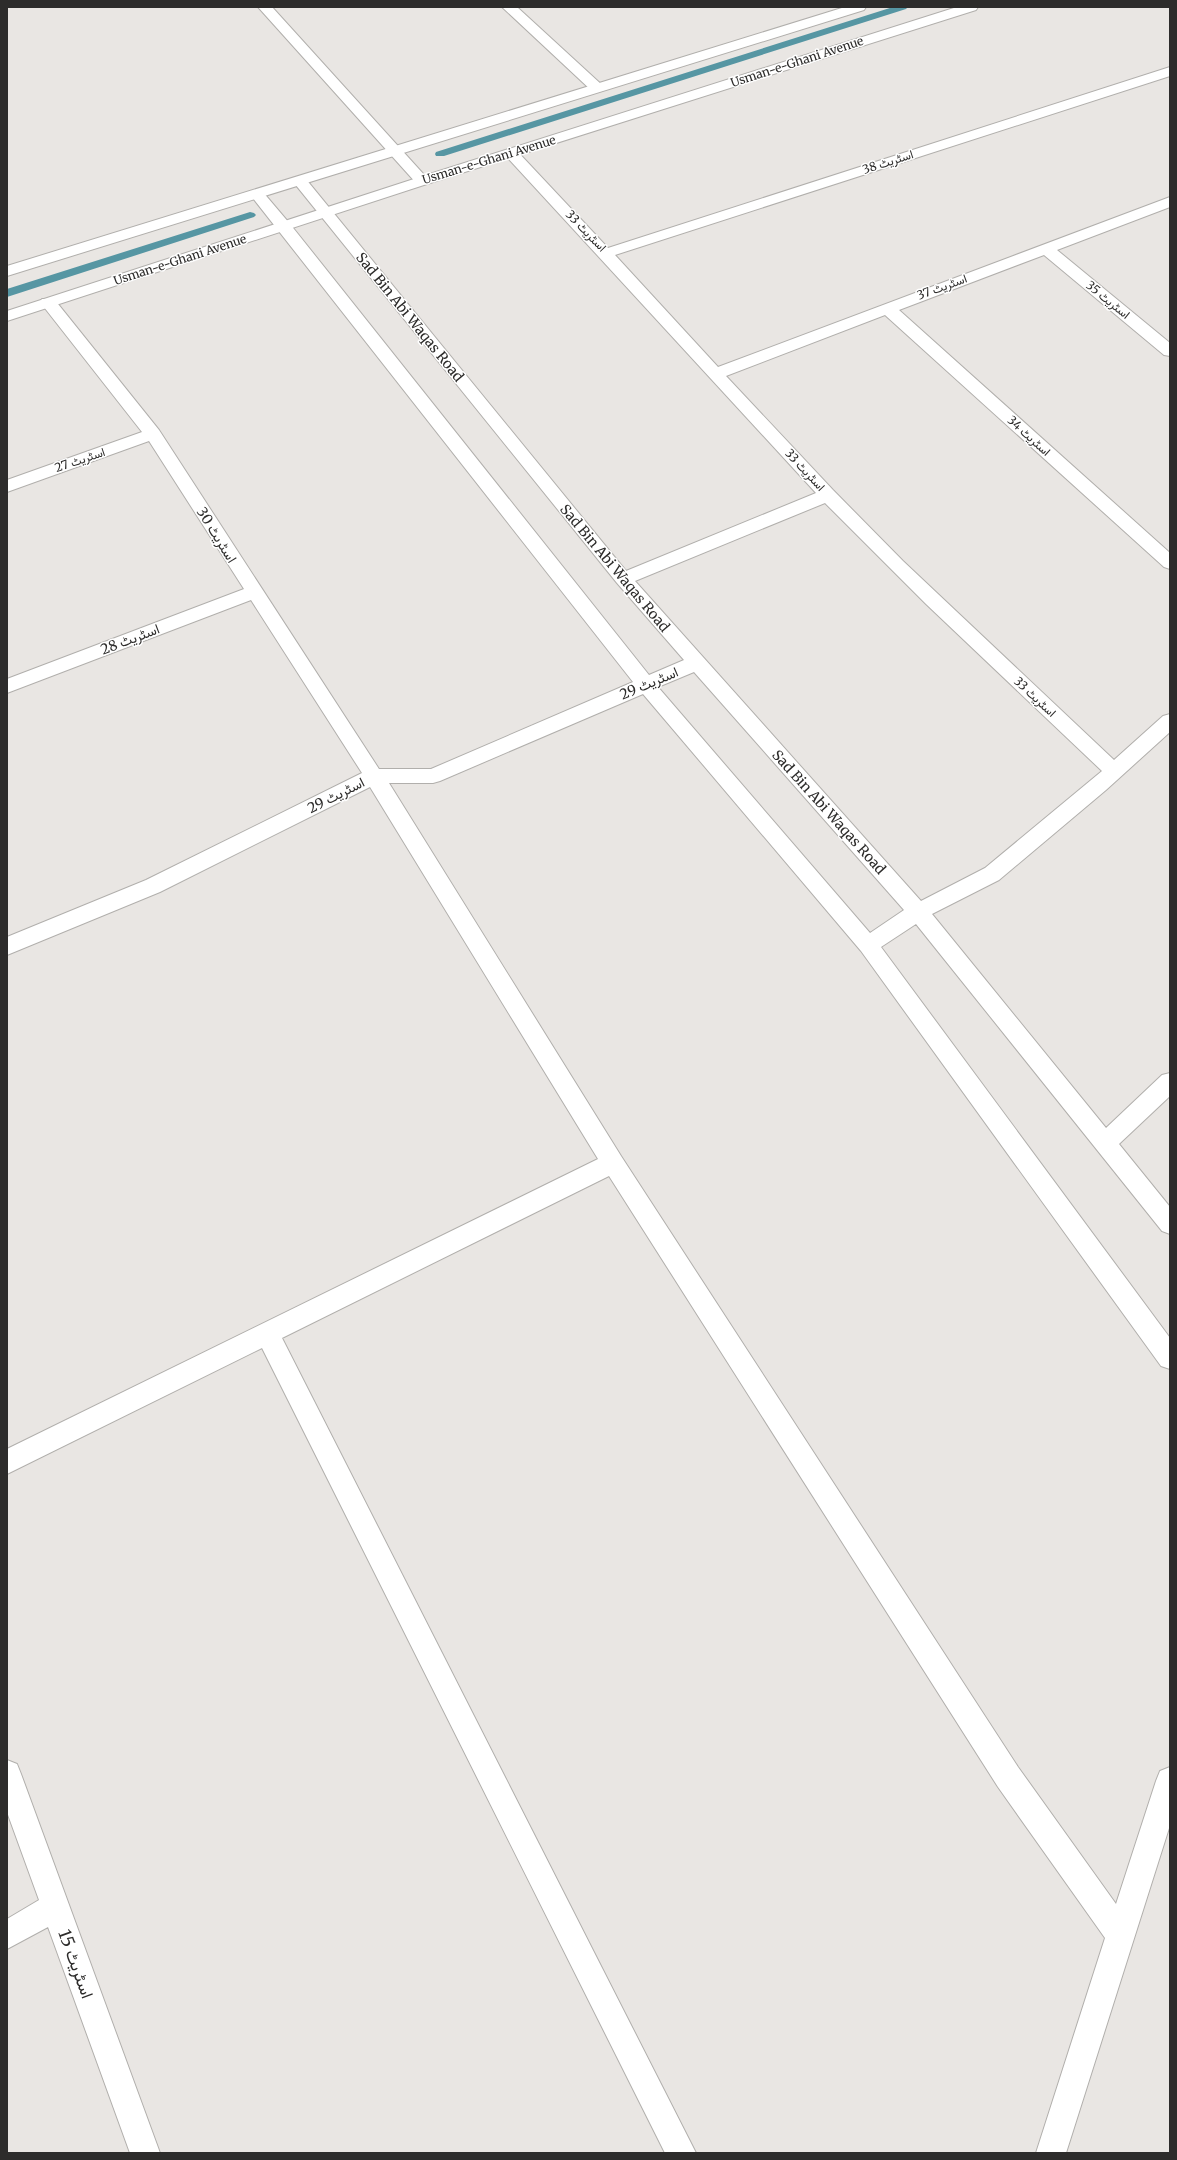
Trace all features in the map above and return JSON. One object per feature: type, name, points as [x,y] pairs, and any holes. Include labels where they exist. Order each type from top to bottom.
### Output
[{"type":"street","points":[[265,7],[422,181]]},
{"type":"street","points":[[509,7],[596,88]]},
{"type":"street","points":[[7,271],[859,7]]},
{"type":"street","name":"Usman-e-Ghani Avenue","points":[[7,316],[422,181],[971,7]]},
{"type":"street","name":"اسٹریٹ 38","points":[[607,253],[1170,71]]},
{"type":"street","name":"اسٹریٹ 33","points":[[511,153],[607,253],[715,374],[828,495],[933,601],[1114,771]]},
{"type":"street","name":"Sad Bin Abi Waqas Road","points":[[300,180],[325,213],[623,579],[918,912],[1170,1224]]},
{"type":"street","points":[[257,194],[285,226],[646,685],[868,945],[1170,1358]]},
{"type":"street","name":"اسٹریٹ 37","points":[[715,374],[1170,202]]},
{"type":"street","name":"اسٹریٹ 35","points":[[1046,249],[1170,351]]},
{"type":"street","name":"اسٹریٹ 30","points":[[48,302],[153,434],[253,592],[374,776],[613,1163],[1008,1776],[1121,1935]]},
{"type":"street","name":"اسٹریٹ 34","points":[[887,308],[1170,563]]},
{"type":"street","name":"اسٹریٹ 27","points":[[7,486],[153,434]]},
{"type":"street","points":[[623,579],[828,495]]},
{"type":"street","name":"اسٹریٹ 28","points":[[7,686],[253,592]]},
{"type":"street","name":"اسٹریٹ 29","points":[[7,946],[153,886],[374,776],[433,776],[696,663]]},
{"type":"street","points":[[868,945],[918,912],[992,874],[1114,771],[1170,721]]},
{"type":"street","points":[[1105,1143],[1170,1082]]},
{"type":"street","points":[[7,1462],[613,1163]]},
{"type":"street","points":[[267,1333],[681,2153]]},
{"type":"street","name":"اسٹریٹ 15","points":[[7,1774],[145,2153]]},
{"type":"street","points":[[1051,2153],[1170,1782]]},
{"type":"street","points":[[7,1935],[55,1908]]},
{"type":"waterway","points":[[440,154],[903,7]]},
{"type":"waterway","points":[[7,293],[250,215]]}]
